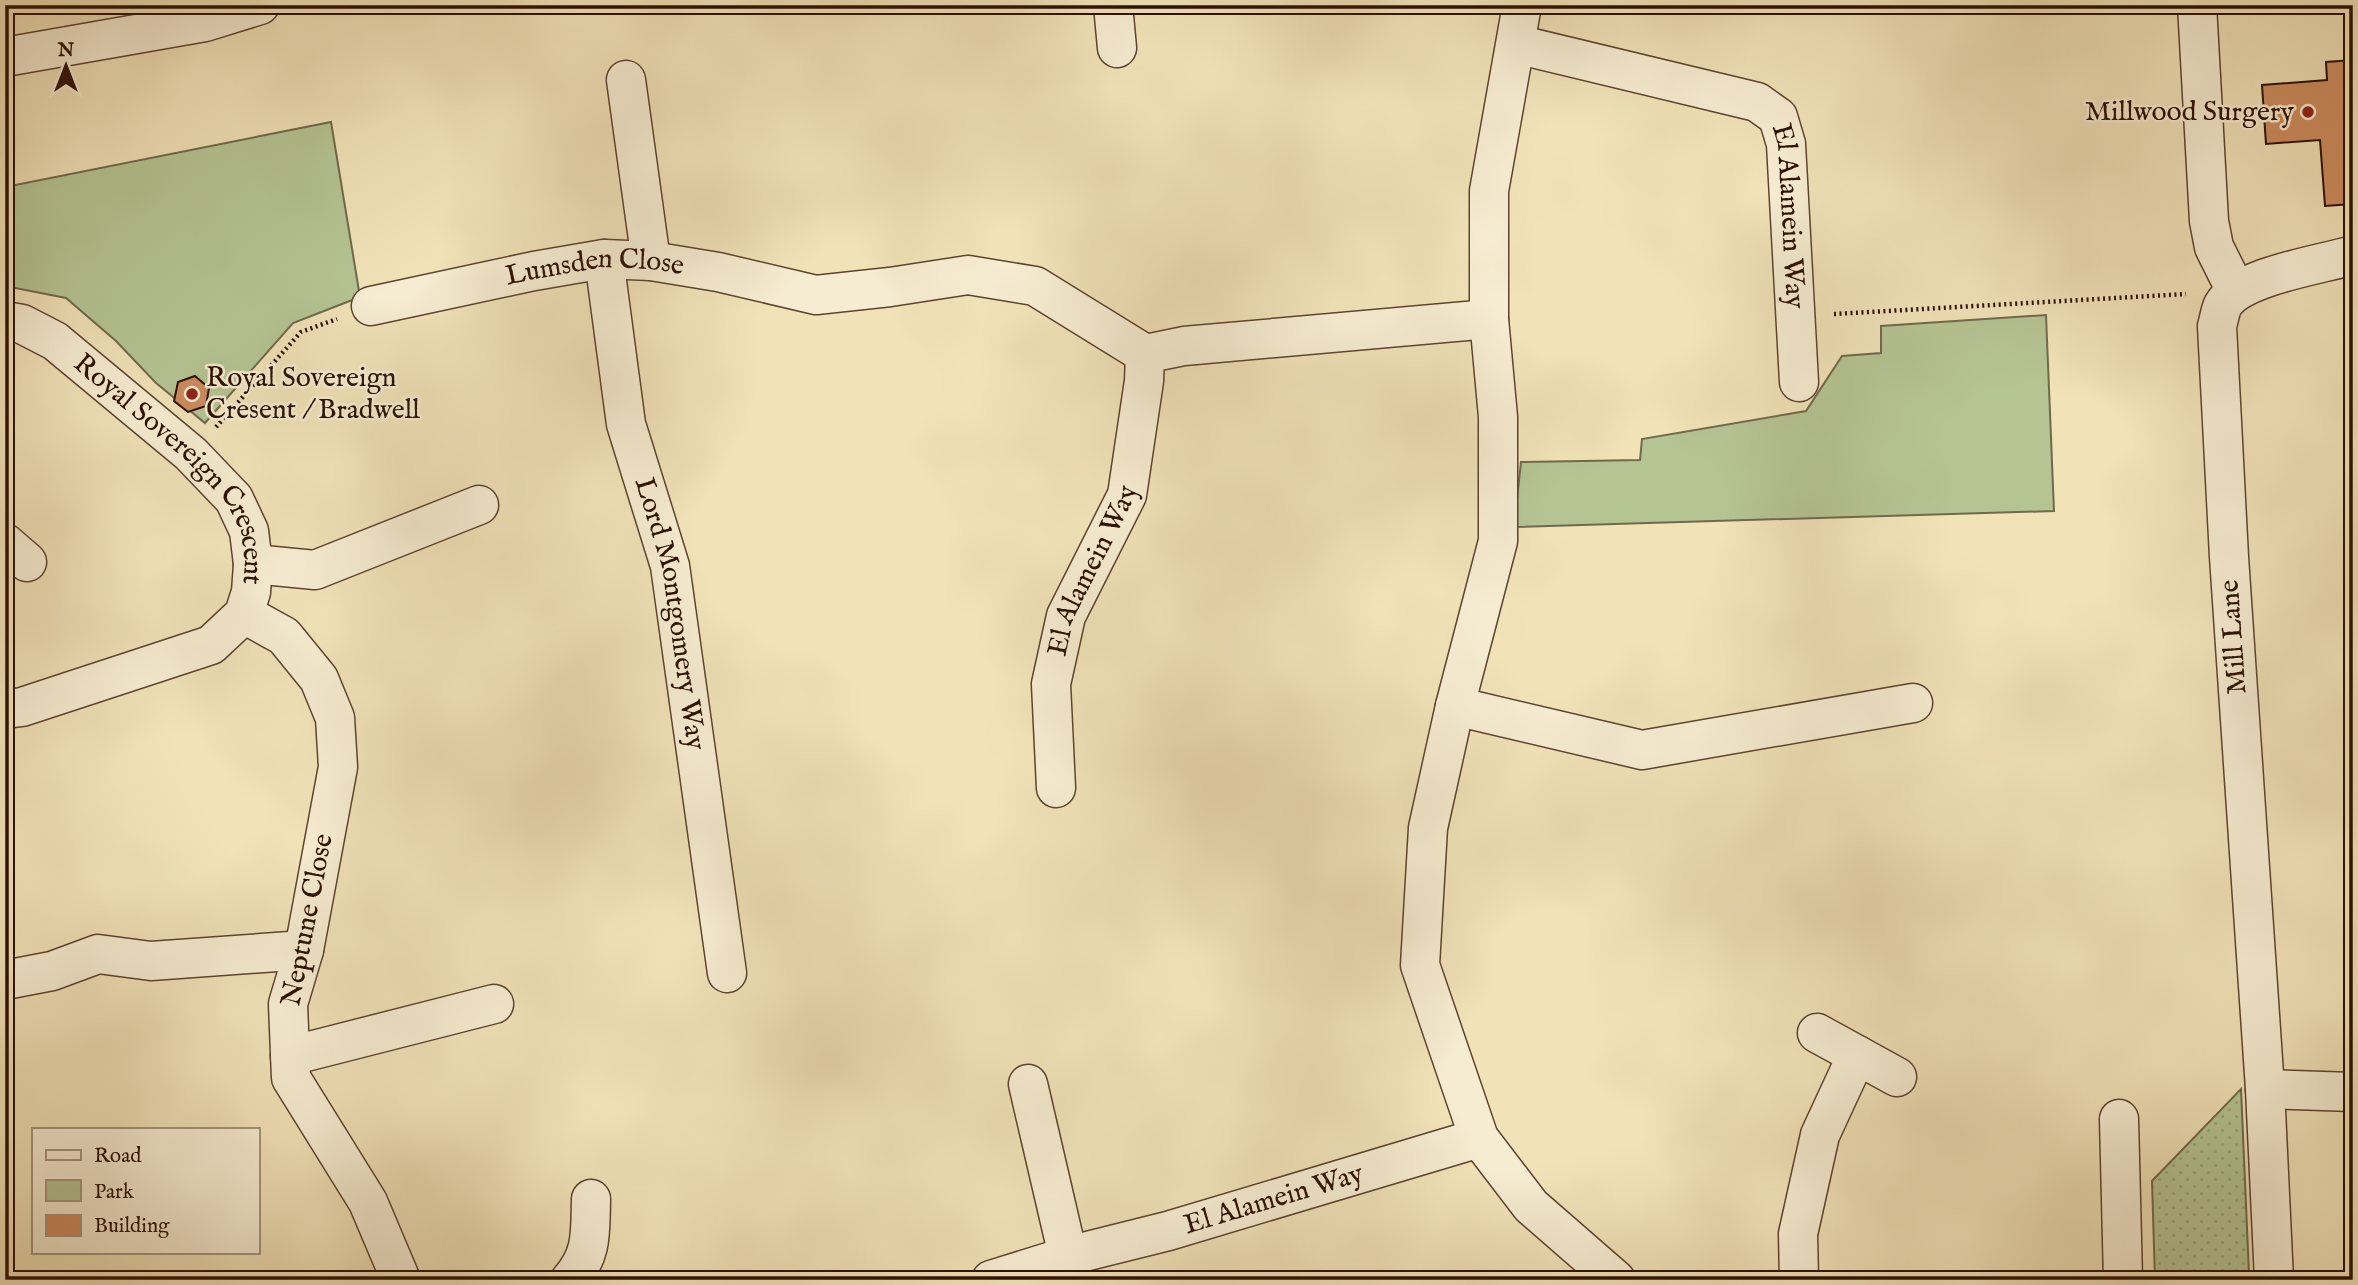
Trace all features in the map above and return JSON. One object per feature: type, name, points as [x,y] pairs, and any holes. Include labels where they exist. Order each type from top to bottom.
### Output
[{"type":"street","points":[[5,57],[205,22],[260,5]]},
{"type":"street","points":[[1112,5],[1116,48]]},
{"type":"street","points":[[1522,5],[1489,191],[1489,319],[1498,417],[1498,541],[1455,706],[1428,828],[1420,965],[1479,1138],[1531,1206],[1616,1280]]},
{"type":"street","points":[[2197,5],[2209,220],[2214,247],[2236,290],[2274,276],[2353,254]]},
{"type":"street","name":"El Alamein Way","points":[[1516,44],[1757,102],[1778,117],[1786,144],[1798,382]]},
{"type":"street","points":[[626,80],[651,261]]},
{"type":"street","name":"Lumsden Close","points":[[371,306],[604,259],[651,261],[718,272],[816,295],[968,275],[1035,286],[1145,354]]},
{"type":"street","name":"Lord Montgomery Way","points":[[604,259],[626,424],[670,566],[727,973]]},
{"type":"street","name":"Mill Lane","points":[[2236,290],[2222,306],[2217,326],[2218,364],[2265,1090],[2274,1280]]},
{"type":"street","points":[[1145,354],[1184,346],[1489,319]]},
{"type":"street","name":"Royal Sovereign Crescent","points":[[5,321],[22,324],[55,341],[191,454],[234,499],[249,531],[253,564],[251,592],[244,614],[211,645],[22,707],[5,709]]},
{"type":"street","name":"El Alamein Way","points":[[1056,788],[1051,684],[1066,616],[1127,495],[1144,381],[1145,354]]},
{"type":"street","points":[[253,564],[315,570],[479,505]]},
{"type":"street","name":"Neptune Close","points":[[244,614],[284,636],[319,679],[335,718],[338,767],[304,950],[288,1004],[291,1078],[368,1202],[401,1280]]},
{"type":"street","points":[[1455,706],[1642,750],[1913,702]]},
{"type":"street","points":[[5,980],[52,971],[98,954],[151,961],[304,950]]},
{"type":"street","points":[[290,1056],[494,1004]]},
{"type":"street","points":[[1817,1033],[1897,1077]]},
{"type":"street","points":[[1799,1280],[1798,1234],[1820,1135],[1857,1055]]},
{"type":"street","points":[[1028,1084],[1068,1256]]},
{"type":"street","points":[[2265,1090],[2353,1092]]},
{"type":"street","points":[[2119,1119],[2123,1280]]},
{"type":"street","name":"El Alamein Way","points":[[991,1280],[1068,1256],[1168,1231],[1479,1138]]},
{"type":"street","points":[[570,1280],[581,1267],[590,1245],[591,1199]]},
{"type":"path","points":[[1795,317],[2236,290]]},
{"type":"path","points":[[191,454],[301,332],[371,306]]},
{"type":"green space","points":[[331,122],[360,297],[293,323],[205,423],[156,383],[116,341],[66,298],[5,286],[5,187]]},
{"type":"green space","points":[[2046,315],[2054,511],[1514,527],[1521,462],[1640,460],[1642,439],[1806,411],[1842,356],[1881,353],[1881,326]]},
{"type":"green space","points":[[2241,1089],[2249,1274],[2246,1280],[2155,1280],[2152,1181]]},
{"type":"building","name":"Millwood Surgery","points":[[2353,60],[2353,204],[2325,206],[2320,140],[2266,144],[2262,85],[2327,80],[2326,62]]},
{"type":"building","name":"Royal Sovereign Cresent / Bradwell","points":[[195,376],[209,388],[206,406],[188,412],[174,401],[178,382]]},
{"type":"place","name":"Millwood Surgery","points":[[2308,112]]},
{"type":"place","name":"Royal Sovereign Cresent / Bradwell","points":[[192,394]]}]
